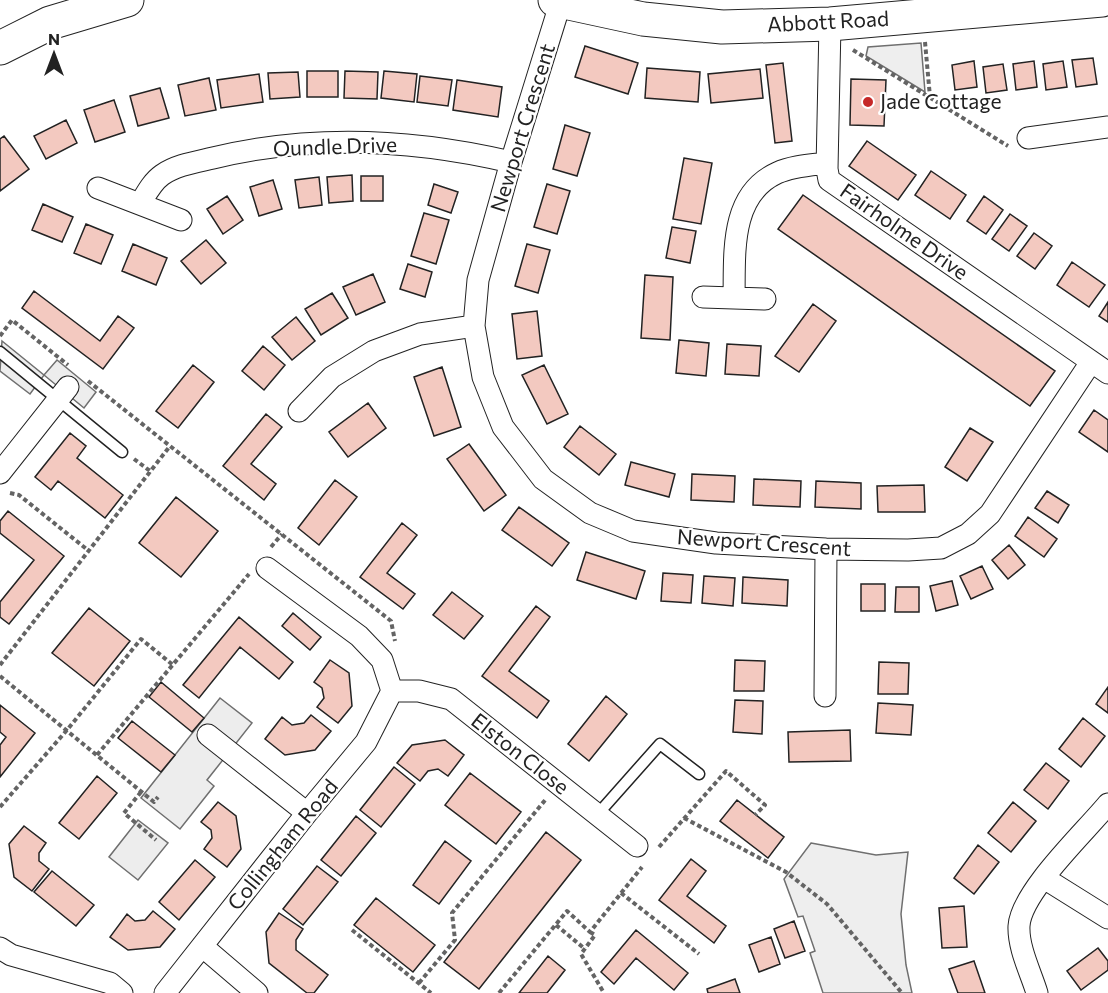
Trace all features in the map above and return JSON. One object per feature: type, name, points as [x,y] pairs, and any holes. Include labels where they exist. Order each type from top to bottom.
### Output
[{"type":"main road","points":[[0,48],[50,23],[127,0]]},
{"type":"main road","name":"Abbott Road","points":[[558,1],[643,19],[838,35],[1102,0]]},
{"type":"street","name":"Newport Crescent","points":[[558,1],[478,280],[474,326],[483,377],[503,427],[543,480],[590,513],[633,531],[716,543],[826,549],[941,548],[968,534],[990,514],[1100,367]]},
{"type":"street","name":"Fairholme Drive","points":[[838,35],[827,163],[829,180],[1100,367]]},
{"type":"street","points":[[1028,138],[1108,128]]},
{"type":"street","name":"Oundle Drive","points":[[140,204],[161,175],[178,167],[226,155],[297,143],[365,141],[422,145],[512,162]]},
{"type":"street","points":[[734,298],[738,222],[747,201],[760,183],[777,173],[796,167],[827,163]]},
{"type":"street","points":[[98,188],[181,220]]},
{"type":"street","points":[[704,297],[765,299]]},
{"type":"street","points":[[300,411],[332,377],[374,351],[420,334],[474,326]]},
{"type":"street","points":[[3,483],[71,384]]},
{"type":"street","points":[[825,696],[826,549]]},
{"type":"street","points":[[262,564],[359,636],[382,660],[392,691]]},
{"type":"street","name":"Elston Close","points":[[392,691],[419,691],[452,699],[643,852]]},
{"type":"street","name":"Collingham Road","points":[[165,993],[366,742],[392,691]]},
{"type":"street","points":[[208,735],[307,813]]},
{"type":"street","points":[[1037,993],[1023,949],[1019,927],[1023,910],[1044,878],[1108,804]]},
{"type":"street","points":[[1044,878],[1108,918]]},
{"type":"street","points":[[202,946],[257,993]]},
{"type":"street","points":[[0,948],[10,955],[110,983],[122,993]]},
{"type":"lane","points":[[0,352],[71,384],[122,452]]},
{"type":"lane","points":[[597,815],[660,744],[699,774]]},
{"type":"path","points":[[838,35],[930,98],[1012,148],[1028,138]]},
{"type":"path","points":[[924,39],[930,98]]},
{"type":"path","points":[[0,336],[12,320],[71,384],[170,446],[391,621],[396,646],[382,660]]},
{"type":"path","points":[[0,666],[170,446]]},
{"type":"path","points":[[3,483],[89,551]]},
{"type":"path","points":[[97,755],[172,665],[262,564],[282,534]]},
{"type":"path","points":[[0,807],[67,730],[141,639],[172,665]]},
{"type":"path","points":[[0,676],[153,802],[158,796]]},
{"type":"path","points":[[138,706],[145,711]]},
{"type":"path","points":[[590,932],[621,893],[643,852],[684,818],[726,771],[765,806],[756,815]]},
{"type":"path","points":[[419,983],[454,940],[452,913],[558,784]]},
{"type":"path","points":[[141,792],[124,813],[156,840]]},
{"type":"path","points":[[684,818],[786,872],[827,904],[902,993]]},
{"type":"path","points":[[621,893],[699,954]]},
{"type":"path","points":[[499,993],[567,911],[595,935],[581,954],[604,993]]},
{"type":"path","points":[[556,925],[585,948]]},
{"type":"path","points":[[352,930],[431,993]]},
{"type":"shaded area","points":[[921,43],[925,92],[866,56],[868,47]]},
{"type":"shaded area","points":[[2,341],[44,375],[30,394],[0,371]]},
{"type":"shaded area","points":[[57,360],[96,392],[84,408],[44,375]]},
{"type":"shaded area","points":[[220,698],[252,723],[207,780],[214,786],[180,829],[141,798]]},
{"type":"shaded area","points":[[138,820],[168,843],[138,880],[109,857]]},
{"type":"shaded area","points":[[811,843],[876,855],[908,852],[901,914],[906,965],[912,993],[823,993],[810,953],[815,951],[803,916],[798,917],[784,879]]},
{"type":"building","points":[[585,46],[638,63],[628,94],[575,77]]},
{"type":"building","points":[[1093,58],[1097,84],[1076,87],[1072,60]]},
{"type":"building","points":[[974,61],[977,87],[955,90],[952,65]]},
{"type":"building","points":[[1034,61],[1037,87],[1016,90],[1013,64]]},
{"type":"building","points":[[1063,61],[1067,87],[1046,90],[1043,64]]},
{"type":"building","points":[[783,63],[792,141],[775,143],[766,65]]},
{"type":"building","points":[[1003,64],[1007,90],[986,93],[983,67]]},
{"type":"building","points":[[647,68],[700,72],[698,102],[645,98]]},
{"type":"building","points":[[760,69],[763,98],[711,103],[708,74]]},
{"type":"building","points":[[307,71],[338,71],[338,97],[307,97]]},
{"type":"building","points":[[345,71],[378,72],[377,99],[344,98]]},
{"type":"building","points":[[384,71],[417,74],[414,102],[381,98]]},
{"type":"building","points":[[298,72],[300,97],[270,99],[268,73]]},
{"type":"building","points":[[259,74],[263,102],[221,108],[217,80]]},
{"type":"building","points":[[420,76],[452,80],[448,106],[417,102]]},
{"type":"building","points":[[209,78],[216,110],[185,116],[178,85]]},
{"type":"building","name":"Jade Cottage","points":[[851,79],[886,80],[884,126],[850,125]]},
{"type":"building","points":[[457,80],[502,87],[498,117],[453,110]]},
{"type":"building","points":[[160,88],[169,118],[138,126],[130,96]]},
{"type":"building","points":[[114,100],[125,132],[95,142],[84,110]]},
{"type":"building","points":[[66,120],[77,143],[46,159],[34,136]]},
{"type":"building","points":[[565,125],[590,133],[577,176],[553,169]]},
{"type":"building","points":[[4,136],[29,169],[0,191],[0,139]]},
{"type":"building","points":[[867,141],[916,175],[898,200],[849,166]]},
{"type":"building","points":[[684,158],[712,163],[701,224],[673,219]]},
{"type":"building","points":[[931,171],[966,195],[950,219],[915,195]]},
{"type":"building","points":[[352,175],[353,201],[329,203],[327,177]]},
{"type":"building","points":[[361,176],[383,176],[383,201],[361,201]]},
{"type":"building","points":[[319,177],[322,205],[299,208],[295,180]]},
{"type":"building","points":[[273,180],[282,209],[259,216],[250,187]]},
{"type":"building","points":[[434,184],[458,192],[451,213],[428,205]]},
{"type":"building","points":[[547,184],[570,191],[557,234],[534,227]]},
{"type":"building","points":[[803,195],[1055,371],[1030,406],[778,229]]},
{"type":"building","points":[[227,196],[243,220],[223,234],[207,209]]},
{"type":"building","points":[[984,196],[1003,210],[986,234],[967,221]]},
{"type":"building","points":[[43,204],[73,217],[62,242],[32,230]]},
{"type":"building","points":[[424,213],[449,220],[436,264],[411,256]]},
{"type":"building","points":[[1010,214],[1027,226],[1009,251],[992,239]]},
{"type":"building","points":[[86,224],[113,235],[101,264],[74,253]]},
{"type":"building","points":[[672,227],[696,231],[690,263],[666,258]]},
{"type":"building","points":[[1034,233],[1052,246],[1035,269],[1017,256]]},
{"type":"building","points":[[206,240],[226,263],[201,284],[181,261]]},
{"type":"building","points":[[133,244],[167,258],[156,285],[122,271]]},
{"type":"building","points":[[527,244],[550,250],[538,293],[515,286]]},
{"type":"building","points":[[1072,262],[1105,285],[1089,307],[1057,285]]},
{"type":"building","points":[[408,264],[432,272],[425,297],[400,289]]},
{"type":"building","points":[[373,274],[385,302],[356,315],[343,287]]},
{"type":"building","points":[[645,275],[673,277],[670,340],[641,338]]},
{"type":"building","points":[[34,291],[100,341],[118,316],[134,328],[103,369],[22,308]]},
{"type":"building","points":[[332,293],[348,318],[321,335],[305,309]]},
{"type":"building","points":[[1108,302],[1108,322],[1099,316]]},
{"type":"building","points":[[813,304],[836,321],[799,372],[775,356]]},
{"type":"building","points":[[537,311],[542,356],[517,359],[512,314]]},
{"type":"building","points":[[296,317],[315,341],[292,360],[272,337]]},
{"type":"building","points":[[679,340],[709,343],[706,376],[676,373]]},
{"type":"building","points":[[727,344],[761,346],[759,376],[725,374]]},
{"type":"building","points":[[263,346],[285,365],[264,390],[242,371]]},
{"type":"building","points":[[193,365],[214,382],[178,428],[156,411]]},
{"type":"building","points":[[544,365],[568,414],[547,424],[522,375]]},
{"type":"building","points":[[442,367],[461,427],[434,436],[414,377]]},
{"type":"building","points":[[368,403],[386,428],[348,457],[329,432]]},
{"type":"building","points":[[1094,410],[1108,420],[1108,452],[1079,432]]},
{"type":"building","points":[[266,414],[282,427],[251,464],[276,484],[264,500],[223,466]]},
{"type":"building","points":[[580,426],[616,454],[599,475],[564,447]]},
{"type":"building","points":[[970,428],[993,442],[967,481],[945,467]]},
{"type":"building","points":[[70,433],[86,446],[77,458],[123,495],[105,518],[58,481],[51,490],[35,477]]},
{"type":"building","points":[[469,444],[506,495],[484,511],[447,459]]},
{"type":"building","points":[[631,462],[675,474],[669,497],[625,485]]},
{"type":"building","points":[[692,474],[735,476],[734,502],[691,500]]},
{"type":"building","points":[[754,479],[801,481],[800,507],[753,505]]},
{"type":"building","points":[[335,480],[357,497],[319,545],[298,528]]},
{"type":"building","points":[[816,481],[861,483],[861,509],[815,507]]},
{"type":"building","points":[[924,485],[925,512],[878,512],[877,486]]},
{"type":"building","points":[[1047,491],[1069,505],[1058,523],[1035,508]]},
{"type":"building","points":[[176,497],[218,531],[181,577],[139,543]]},
{"type":"building","points":[[519,507],[569,543],[552,566],[502,530]]},
{"type":"building","points":[[8,511],[64,556],[9,624],[0,617],[0,602],[34,560],[0,533],[0,521]]},
{"type":"building","points":[[1028,517],[1057,539],[1044,557],[1015,536]]},
{"type":"building","points":[[402,523],[417,535],[387,573],[415,594],[403,609],[360,577]]},
{"type":"building","points":[[1009,545],[1025,565],[1008,579],[992,560]]},
{"type":"building","points":[[586,552],[645,571],[636,599],[577,580]]},
{"type":"building","points":[[982,566],[993,589],[971,599],[960,576]]},
{"type":"building","points":[[663,573],[693,575],[691,603],[661,601]]},
{"type":"building","points":[[704,576],[735,578],[733,606],[702,603]]},
{"type":"building","points":[[743,577],[788,580],[787,606],[742,603]]},
{"type":"building","points":[[952,581],[958,605],[936,611],[930,586]]},
{"type":"building","points":[[861,584],[885,584],[885,611],[861,611]]},
{"type":"building","points":[[896,587],[919,587],[919,612],[895,612]]},
{"type":"building","points":[[452,592],[483,616],[464,639],[433,615]]},
{"type":"building","points":[[536,606],[550,617],[509,671],[549,701],[537,718],[482,676]]},
{"type":"building","points":[[89,608],[130,641],[94,686],[52,653]]},
{"type":"building","points":[[293,613],[321,637],[310,650],[282,626]]},
{"type":"building","points":[[239,617],[293,662],[279,679],[240,647],[199,698],[183,685]]},
{"type":"building","points":[[330,660],[349,673],[352,706],[338,723],[317,707],[324,698],[322,688],[314,682]]},
{"type":"building","points":[[735,660],[765,661],[764,691],[734,691]]},
{"type":"building","points":[[879,662],[909,663],[908,694],[878,694]]},
{"type":"building","points":[[161,682],[204,718],[192,732],[149,697]]},
{"type":"building","points":[[1108,687],[1108,713],[1096,704]]},
{"type":"building","points":[[606,696],[627,714],[589,761],[568,744]]},
{"type":"building","points":[[735,700],[763,701],[762,734],[733,732]]},
{"type":"building","points":[[878,703],[913,705],[911,735],[876,733]]},
{"type":"building","points":[[0,705],[35,733],[0,777],[0,745],[6,737],[0,732]]},
{"type":"building","points":[[311,715],[331,731],[315,750],[285,755],[265,739],[282,717],[292,725],[304,723]]},
{"type":"building","points":[[1083,718],[1105,736],[1081,767],[1059,749]]},
{"type":"building","points":[[132,721],[175,755],[161,772],[118,738]]},
{"type":"building","points":[[850,730],[851,761],[789,762],[788,732]]},
{"type":"building","points":[[445,740],[464,755],[448,776],[438,769],[428,771],[420,781],[397,763],[412,745]]},
{"type":"building","points":[[1046,763],[1069,781],[1048,809],[1024,790]]},
{"type":"building","points":[[394,767],[415,784],[381,827],[360,810]]},
{"type":"building","points":[[470,773],[521,812],[496,844],[445,805]]},
{"type":"building","points":[[97,776],[117,793],[79,839],[59,823]]},
{"type":"building","points":[[737,800],[784,837],[768,858],[720,821]]},
{"type":"building","points":[[218,802],[236,816],[241,849],[227,867],[204,849],[212,838],[211,830],[201,822]]},
{"type":"building","points":[[1013,802],[1036,821],[1011,852],[988,833]]},
{"type":"building","points":[[356,816],[376,833],[341,876],[321,860]]},
{"type":"building","points":[[24,826],[46,843],[39,853],[39,861],[49,869],[32,891],[14,877],[9,844]]},
{"type":"building","points":[[546,832],[581,860],[479,989],[444,962]]},
{"type":"building","points":[[445,841],[471,861],[439,904],[413,885]]},
{"type":"building","points":[[978,845],[999,862],[974,894],[954,878]]},
{"type":"building","points":[[691,859],[706,871],[687,896],[726,926],[714,943],[659,900]]},
{"type":"building","points":[[195,860],[215,877],[179,920],[159,902]]},
{"type":"building","points":[[317,866],[338,882],[303,925],[283,909]]},
{"type":"building","points":[[52,871],[94,905],[76,926],[34,892]]},
{"type":"building","points":[[376,898],[435,945],[413,972],[354,925]]},
{"type":"building","points":[[964,906],[967,947],[942,948],[939,908]]},
{"type":"building","points":[[153,911],[175,929],[160,947],[128,950],[110,937],[127,914],[135,921],[145,920]]},
{"type":"building","points":[[279,913],[303,929],[296,940],[296,950],[328,975],[314,993],[307,993],[269,963],[266,932]]},
{"type":"building","points":[[794,921],[805,951],[785,958],[774,929]]},
{"type":"building","points":[[636,930],[688,973],[674,990],[636,958],[614,984],[601,972]]},
{"type":"building","points":[[771,937],[780,964],[759,972],[749,945]]},
{"type":"building","points":[[1098,948],[1108,961],[1108,970],[1081,990],[1067,971]]},
{"type":"building","points":[[548,956],[565,970],[547,993],[519,993]]},
{"type":"building","points":[[974,961],[985,993],[958,993],[949,969]]},
{"type":"building","points":[[735,979],[740,993],[708,993],[707,989]]},
{"type":"place","name":"Jade Cottage","points":[[868,102]]}]
